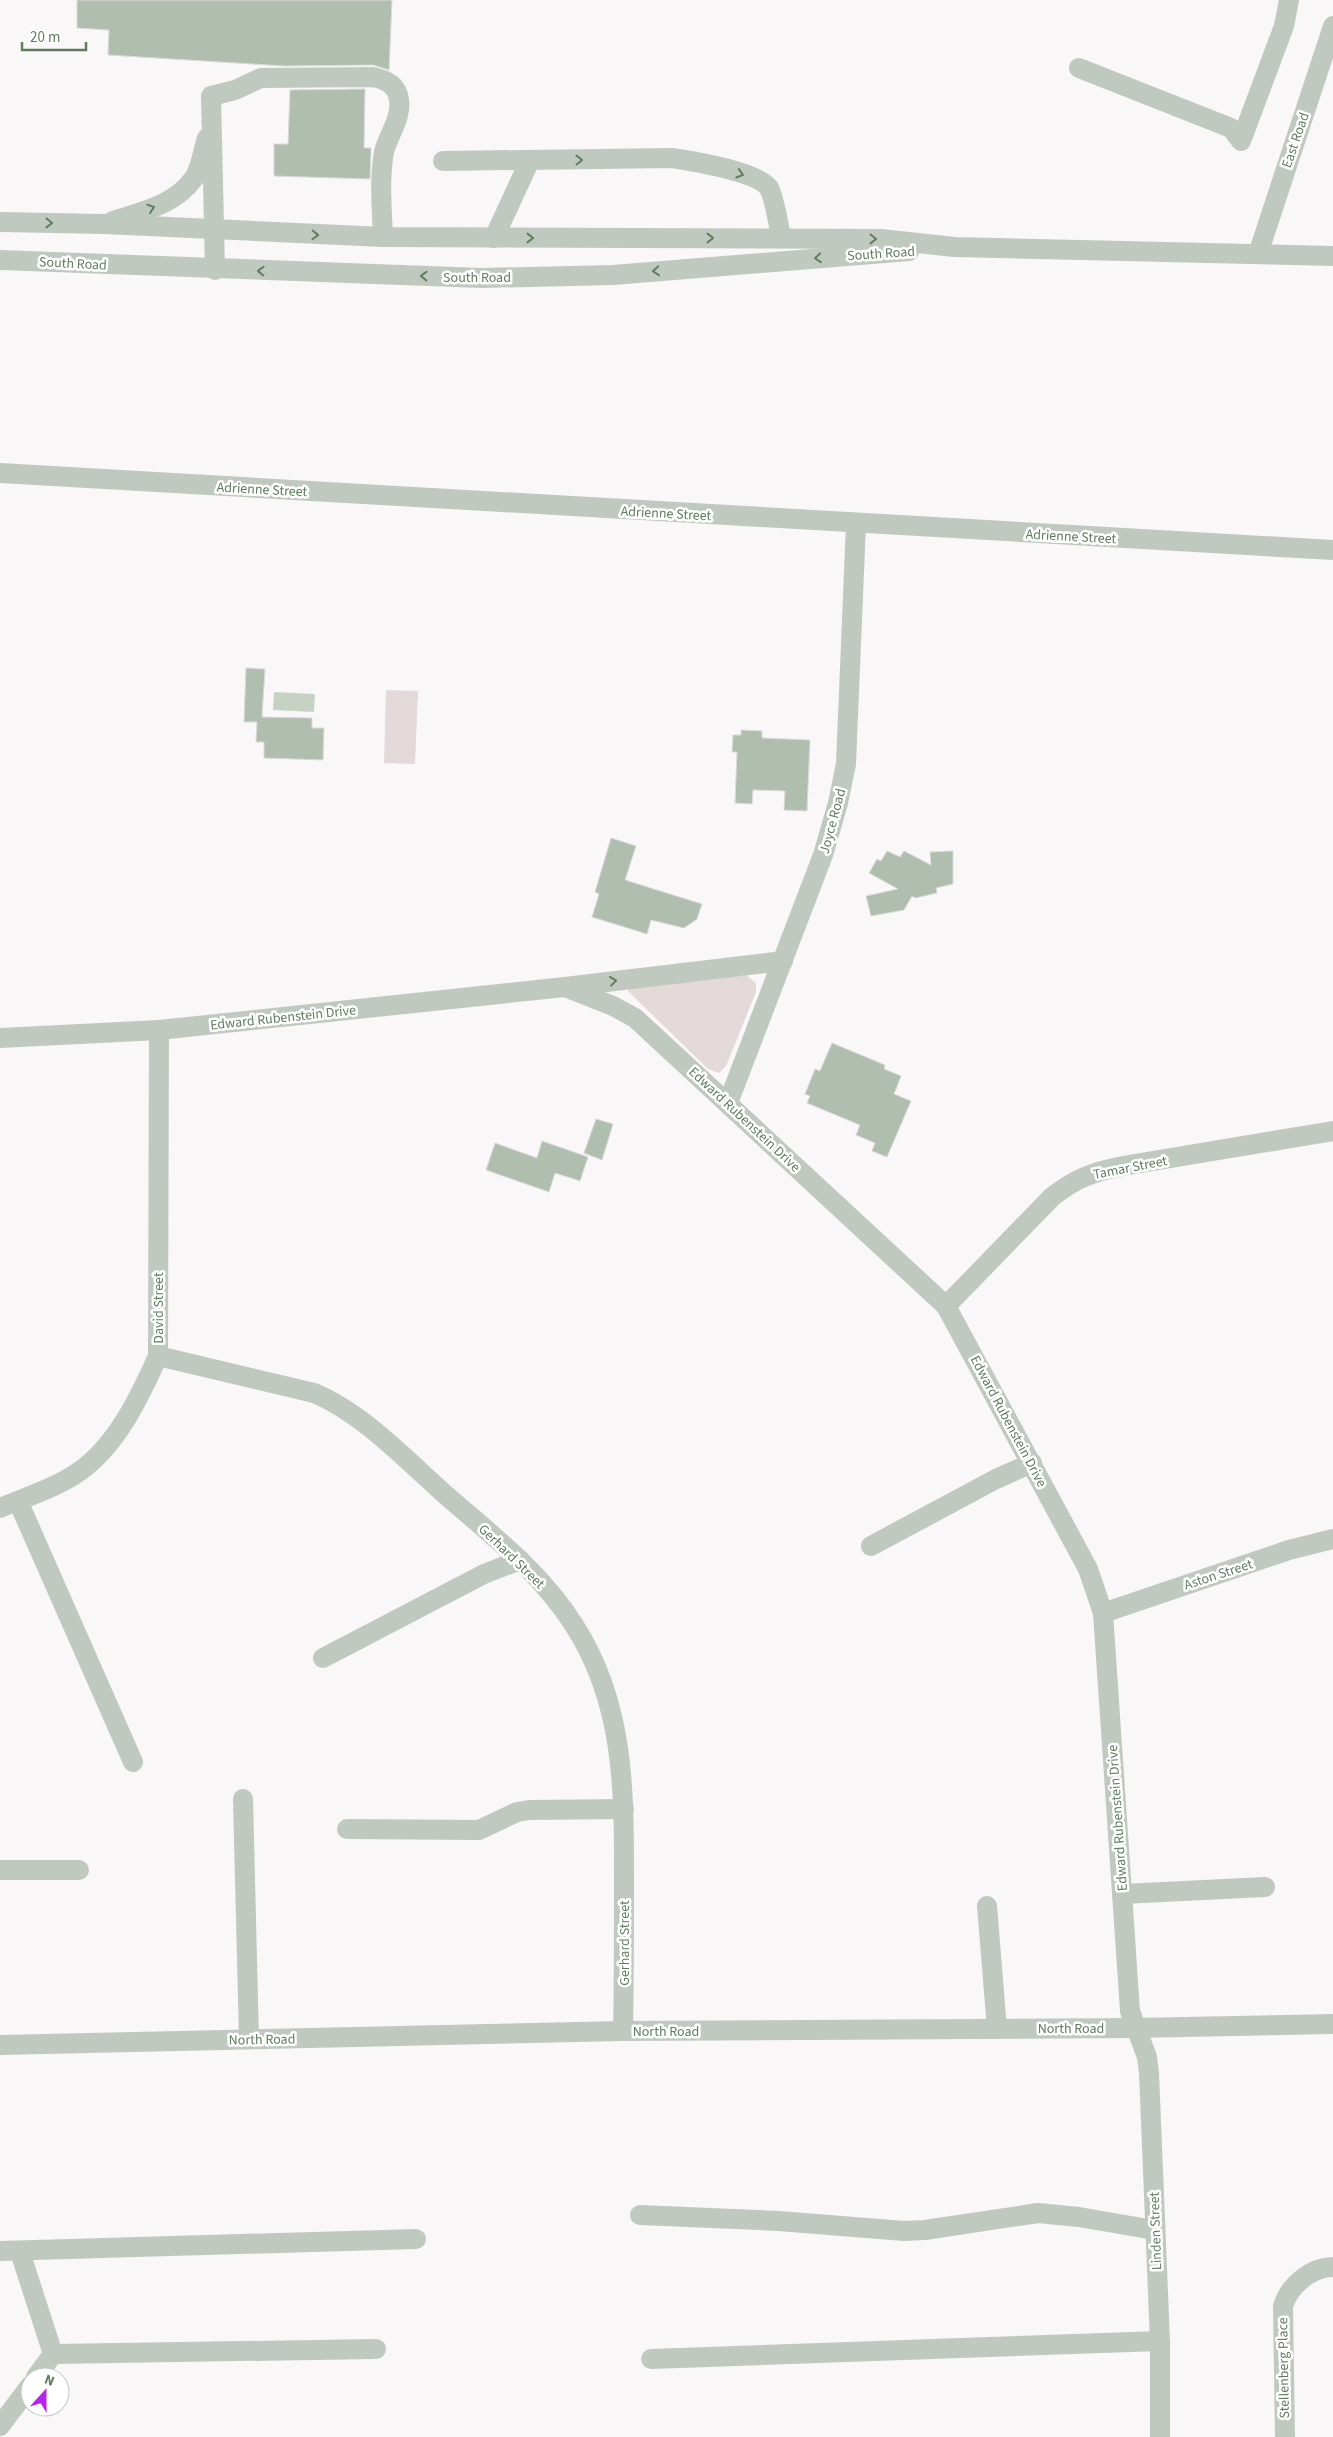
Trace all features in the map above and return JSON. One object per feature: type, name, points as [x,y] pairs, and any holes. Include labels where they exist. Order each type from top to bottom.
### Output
[{"type":"street","points":[[1079,68],[1231,128],[1241,140],[1284,26],[1289,0]]},
{"type":"street","name":"East Road","points":[[1258,254],[1333,26]]},
{"type":"street","points":[[215,270],[211,96],[235,90],[261,78],[373,77],[385,79],[396,89],[400,106],[384,152],[382,193],[383,237]]},
{"type":"street","points":[[104,224],[169,202],[182,191],[195,177],[213,118]]},
{"type":"street","points":[[444,161],[672,158],[746,175],[758,180],[768,188],[778,216],[781,238]]},
{"type":"street","points":[[494,238],[530,160]]},
{"type":"street","name":"South Road","points":[[0,222],[104,224],[383,237],[881,239],[954,247],[1333,256]]},
{"type":"street","name":"South Road","points":[[0,260],[215,270],[482,278],[613,275],[954,247]]},
{"type":"street","name":"Adrienne Street","points":[[0,473],[856,524],[1333,550]]},
{"type":"street","name":"Joyce Road","points":[[728,1103],[823,855],[838,803],[846,764],[856,524]]},
{"type":"street","name":"Edward Rubenstein Drive","points":[[0,1038],[158,1030],[565,987],[783,960]]},
{"type":"street","name":"Edward Rubenstein Drive","points":[[565,987],[614,1006],[634,1018],[946,1306],[1032,1463],[1088,1569],[1103,1613],[1129,1998],[1135,2028]]},
{"type":"street","name":"David Street","points":[[0,1508],[63,1481],[80,1471],[99,1455],[141,1394],[158,1356],[158,1030]]},
{"type":"street","name":"Tamar Street","points":[[946,1306],[1052,1197],[1072,1182],[1095,1172],[1122,1166],[1333,1131]]},
{"type":"street","name":"Gerhard Street","points":[[158,1356],[314,1393],[332,1400],[378,1436],[520,1560],[552,1594],[575,1625],[610,1703],[618,1738],[624,1809],[624,2031]]},
{"type":"street","points":[[871,1546],[996,1479],[1032,1463]]},
{"type":"street","points":[[18,1501],[133,1762]]},
{"type":"street","name":"Aston Street","points":[[1103,1613],[1289,1550],[1333,1539]]},
{"type":"street","points":[[323,1658],[484,1574],[520,1560]]},
{"type":"street","points":[[244,1799],[249,2040]]},
{"type":"street","points":[[347,1829],[479,1830],[517,1812],[530,1810],[624,1809]]},
{"type":"street","points":[[0,1870],[79,1870]]},
{"type":"street","points":[[1122,1894],[1264,1887]]},
{"type":"street","points":[[986,1906],[997,2029]]},
{"type":"street","name":"North Road","points":[[0,2044],[624,2031],[1135,2028],[1333,2024]]},
{"type":"street","name":"Linden Street","points":[[1135,2028],[1147,2057],[1149,2072],[1160,2341],[1160,2437]]},
{"type":"street","points":[[640,2215],[779,2221],[904,2231],[925,2230],[1038,2213],[1079,2217],[1154,2230]]},
{"type":"street","points":[[0,2251],[20,2252],[416,2240]]},
{"type":"street","points":[[20,2252],[53,2354]]},
{"type":"street","name":"Stellenberg Place","points":[[1285,2437],[1283,2306],[1292,2289],[1307,2275],[1333,2268]]},
{"type":"street","points":[[651,2359],[1160,2341]]},
{"type":"street","points":[[53,2354],[376,2349]]},
{"type":"street","points":[[43,2367],[53,2354]]},
{"type":"street","points":[[0,2426],[20,2399]]},
{"type":"shaded area","points":[[386,690],[418,691],[415,764],[384,763]]},
{"type":"shaded area","points":[[274,692],[315,694],[314,712],[273,710]]},
{"type":"shaded area","points":[[746,975],[756,983],[756,992],[726,1066],[719,1073],[708,1069],[628,991],[629,987]]},
{"type":"building","points":[[77,0],[392,0],[389,70],[373,65],[284,66],[108,55],[109,30],[77,28]]},
{"type":"building","points":[[365,89],[364,148],[371,148],[370,179],[274,176],[274,144],[288,144],[290,90]]},
{"type":"building","points":[[246,668],[265,669],[262,717],[312,718],[312,728],[324,728],[323,760],[264,758],[264,742],[256,742],[257,722],[244,722]]},
{"type":"building","points":[[741,730],[762,731],[762,738],[810,740],[807,811],[784,810],[785,791],[753,790],[752,804],[735,803],[737,752],[732,752],[733,735],[741,735]]},
{"type":"building","points":[[611,838],[636,846],[625,880],[702,904],[697,919],[684,928],[651,920],[647,934],[592,917],[599,894],[595,892]]},
{"type":"building","points":[[887,851],[900,857],[904,851],[931,865],[930,852],[953,851],[953,884],[936,888],[937,893],[915,898],[912,896],[904,910],[871,916],[866,896],[898,889],[869,873],[877,859],[881,861]]},
{"type":"building","points":[[832,1043],[885,1065],[884,1069],[901,1076],[894,1094],[911,1101],[887,1157],[872,1151],[875,1143],[856,1135],[860,1125],[807,1103],[810,1096],[805,1094],[815,1069],[820,1071]]},
{"type":"building","points":[[596,1119],[613,1124],[602,1160],[584,1153]]},
{"type":"building","points":[[542,1141],[588,1157],[580,1181],[555,1173],[549,1192],[486,1170],[495,1143],[537,1158]]}]
